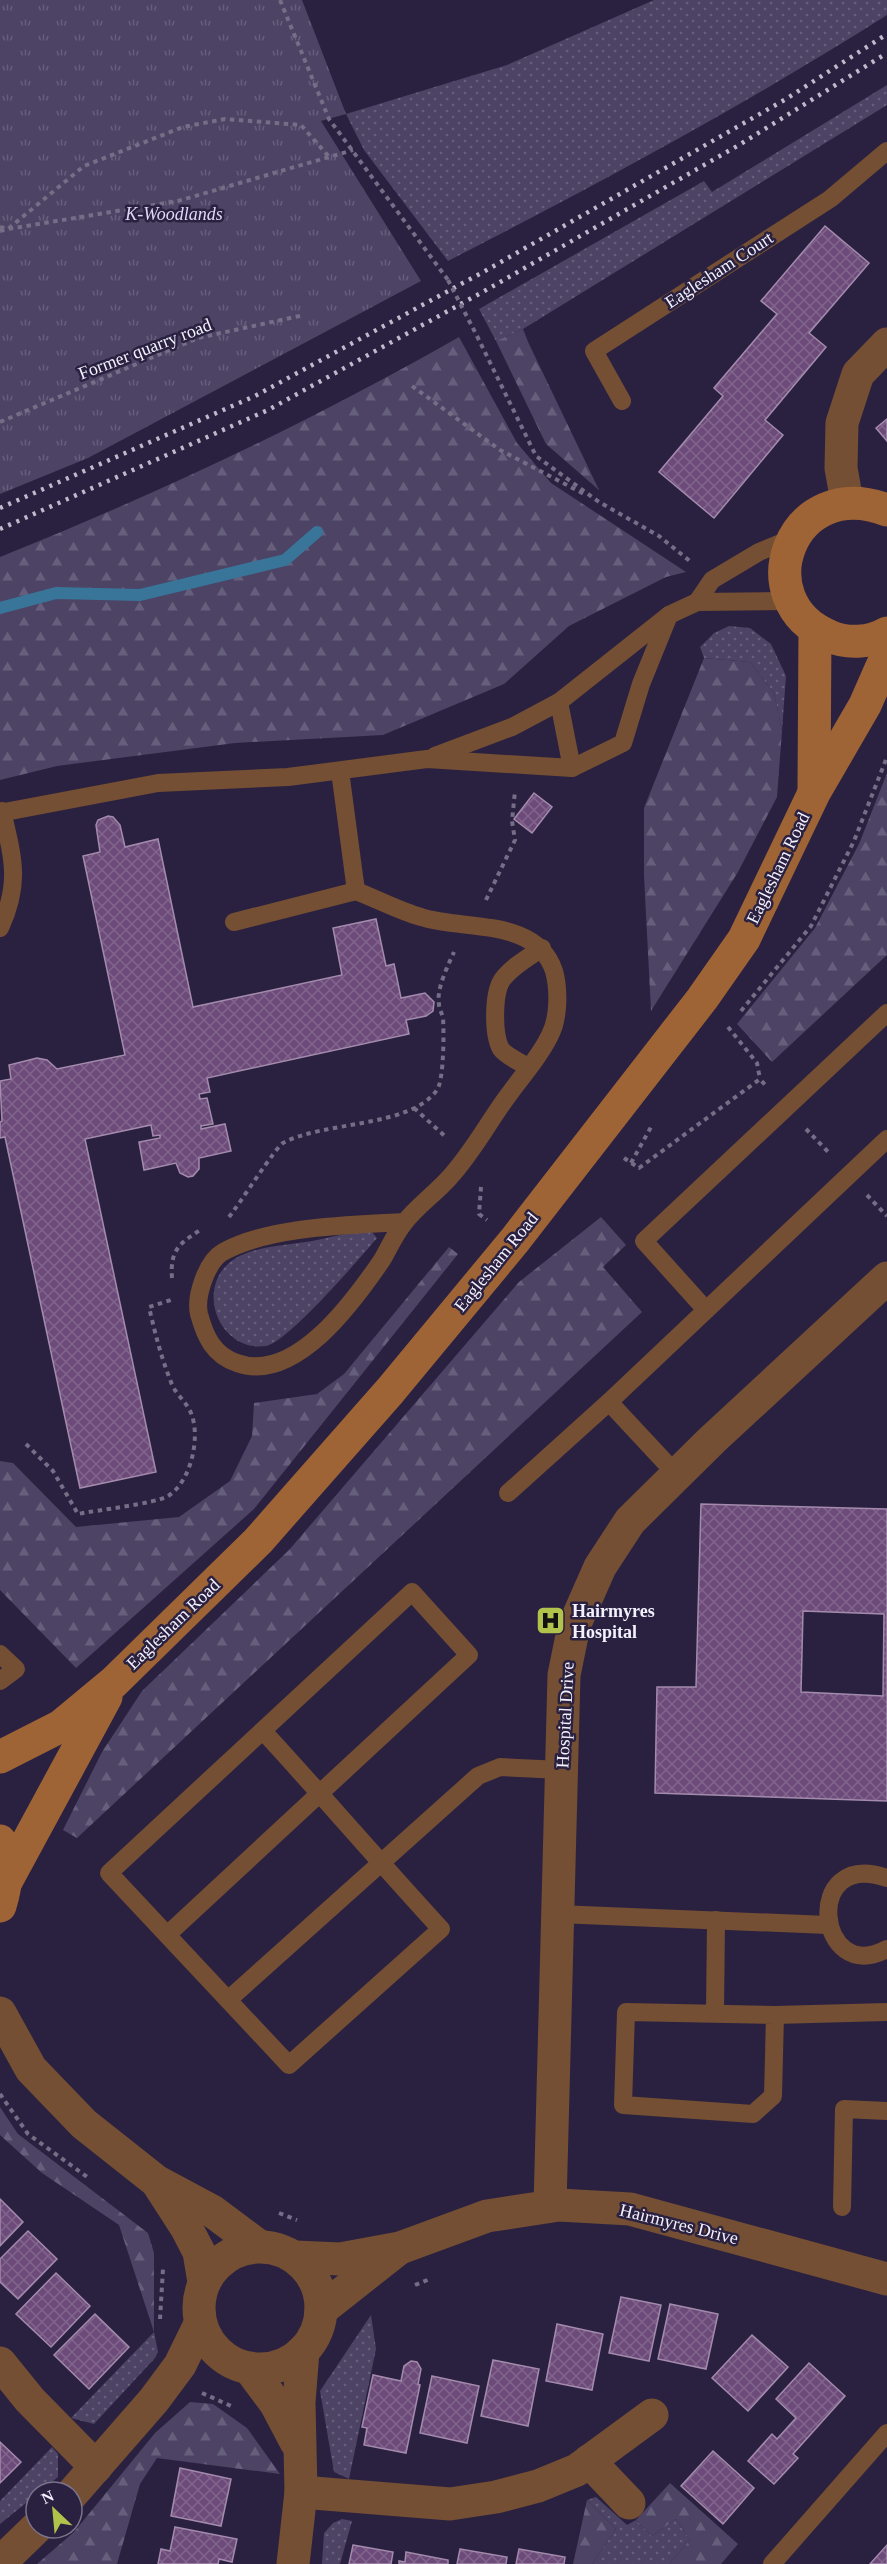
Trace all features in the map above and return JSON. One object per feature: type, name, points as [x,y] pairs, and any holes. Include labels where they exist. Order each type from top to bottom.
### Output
[{"type":"main road","points":[[887,510],[869,503],[847,502],[825,508],[807,520],[793,538],[786,559],[785,581],[790,601],[802,619],[815,629],[837,640],[858,642],[887,633]]},
{"type":"main road","name":"Eaglesham Road","points":[[814,793],[815,629]]},
{"type":"main road","name":"Eaglesham Road","points":[[0,1757],[61,1726],[114,1682],[258,1541],[390,1391],[515,1240],[702,999],[744,939],[814,793],[865,705],[887,655]]},
{"type":"main road","name":"Eaglesham Road","points":[[3,1893],[114,1682]]},
{"type":"main road","points":[[0,1841],[5,1853],[3,1893]]},
{"type":"street","points":[[847,502],[841,468],[842,423],[858,374],[887,344]]},
{"type":"street","name":"Hospital Drive","points":[[550,2206],[564,1675],[574,1626],[600,1568],[630,1521],[887,1278]]},
{"type":"street","points":[[0,2013],[31,2069],[84,2124],[156,2181],[212,2211],[259,2246]]},
{"type":"street","points":[[156,2181],[186,2227],[199,2252],[204,2282],[198,2306],[200,2324],[208,2342],[220,2355],[242,2366],[276,2404],[300,2449]]},
{"type":"street","name":"Hairmyres Drive","points":[[295,2257],[340,2259],[400,2248],[487,2216],[559,2205],[630,2209],[887,2279]]},
{"type":"street","points":[[179,2378],[242,2366],[267,2369],[282,2365],[303,2351],[311,2342],[319,2324],[321,2310],[318,2287],[309,2271],[295,2257],[278,2249],[259,2246],[241,2249],[224,2257],[204,2282]]},
{"type":"street","name":"Hairmyres Drive","points":[[321,2310],[400,2248]]},
{"type":"street","points":[[84,2480],[154,2400],[179,2378],[200,2324]]},
{"type":"street","points":[[292,2564],[301,2492],[299,2402],[303,2351]]},
{"type":"street","points":[[0,2363],[30,2400],[96,2467]]},
{"type":"street","points":[[301,2492],[450,2504],[496,2497],[538,2486],[577,2470],[652,2415]]},
{"type":"street","points":[[589,2461],[629,2503]]},
{"type":"street","points":[[0,2563],[24,2540]]},
{"type":"lane","name":"Eaglesham Court","points":[[622,401],[594,351],[830,199],[887,151]]},
{"type":"lane","points":[[697,602],[712,580],[759,552],[793,538]]},
{"type":"lane","points":[[427,759],[512,727],[559,702],[669,615],[697,602],[790,601]]},
{"type":"lane","points":[[0,928],[11,905],[14,863],[1,812],[158,783],[288,777],[427,759],[572,768],[623,743],[641,684],[669,615]]},
{"type":"lane","points":[[559,702],[572,768]]},
{"type":"lane","points":[[340,771],[356,891]]},
{"type":"lane","points":[[234,922],[356,891],[422,918],[514,933],[542,948],[554,972],[558,1004],[551,1034],[451,1176],[404,1222],[364,1286],[315,1342],[286,1359],[262,1366],[238,1364],[219,1353],[205,1336],[198,1307],[201,1283],[221,1253],[252,1241],[290,1232],[324,1227],[404,1222]]},
{"type":"lane","points":[[528,1067],[502,1051],[496,1034],[495,1012],[501,981],[522,961],[542,948]]},
{"type":"lane","points":[[706,1310],[644,1241],[887,1013]]},
{"type":"lane","points":[[508,1493],[609,1402],[887,1139]]},
{"type":"lane","points":[[609,1402],[677,1475]]},
{"type":"lane","points":[[167,1935],[321,1794],[469,1655],[412,1592],[262,1731],[109,1873],[167,1935],[228,2000],[290,2065],[441,1929],[321,1794],[262,1731]]},
{"type":"lane","points":[[0,1654],[16,1669],[0,1682]]},
{"type":"lane","points":[[228,2000],[478,1776],[500,1767],[561,1770]]},
{"type":"lane","points":[[887,1878],[875,1874],[861,1874],[848,1878],[838,1886],[830,1898],[827,1911],[828,1924],[833,1937],[842,1946],[854,1953],[867,1955],[887,1949]]},
{"type":"lane","points":[[558,1914],[828,1924]]},
{"type":"lane","points":[[715,2012],[716,1920]]},
{"type":"lane","points":[[775,2014],[773,2096],[753,2114],[623,2105],[626,2012],[775,2014],[887,2012]]},
{"type":"lane","points":[[842,2207],[844,2109],[887,2111]]},
{"type":"lane","points":[[772,2564],[887,2433]]},
{"type":"path","points":[[280,0],[329,119],[448,280],[536,456],[599,502]]},
{"type":"path","points":[[8,229],[84,166],[183,128],[225,119],[301,125],[330,158]]},
{"type":"path","points":[[0,229],[178,201],[353,150]]},
{"type":"path","name":"Former quarry road","points":[[0,422],[198,338],[304,315]]},
{"type":"path","points":[[412,386],[500,450],[659,536],[712,580]]},
{"type":"path","points":[[228,1219],[281,1144],[322,1131],[401,1113],[426,1102],[439,1088],[443,1049],[442,1014],[438,1003],[445,970],[493,888],[515,840],[512,822],[518,764]]},
{"type":"path","points":[[728,1027],[757,1063],[760,1078]]},
{"type":"path","points":[[172,1288],[171,1266],[179,1244],[201,1229]]},
{"type":"path","points":[[26,1444],[53,1471],[78,1514],[166,1497],[179,1488],[191,1460],[195,1438],[191,1413],[173,1388],[157,1342],[149,1307],[173,1299]]},
{"type":"path","points":[[0,2094],[28,2134],[94,2182]]},
{"type":"path","points":[[272,2212],[302,2222]]},
{"type":"path","points":[[164,2263],[160,2324],[179,2378],[237,2409]]},
{"type":"path","points":[[412,2286],[434,2277]]},
{"type":"green space","name":"K-Woodlands","points":[[0,0],[302,0],[346,114],[321,121],[421,281],[88,458],[0,494]]},
{"type":"green space","points":[[654,0],[887,0],[887,15],[780,81],[670,143],[448,261],[364,150],[346,114],[507,65]]},
{"type":"green space","points":[[887,85],[887,105],[523,329],[496,341],[479,309],[704,181],[712,192]]},
{"type":"green space","points":[[523,329],[599,490],[546,444],[496,341]]},
{"type":"green space","points":[[459,337],[517,443],[551,483],[686,572],[666,577],[569,626],[504,684],[383,735],[235,743],[57,766],[0,780],[0,557],[117,508],[233,455],[347,398]]},
{"type":"green space","points":[[729,626],[750,628],[771,644],[786,676],[782,731],[774,693],[750,662],[704,658],[700,647],[714,633]]},
{"type":"green space","points":[[704,658],[750,662],[774,693],[782,731],[777,797],[738,872],[651,1011],[644,876],[644,808]]},
{"type":"green space","points":[[887,773],[887,955],[772,1062],[737,1024],[815,928],[859,844]]},
{"type":"green space","points":[[601,1217],[626,1245],[603,1267],[642,1312],[77,1838],[63,1830],[102,1752],[142,1691],[289,1550],[519,1282]]},
{"type":"green space","points":[[370,1230],[377,1238],[356,1263],[306,1315],[276,1341],[266,1346],[249,1345],[235,1339],[224,1328],[216,1314],[214,1299],[216,1283],[223,1269],[236,1258],[263,1248]]},
{"type":"green space","points":[[449,1247],[458,1254],[254,1509],[76,1668],[0,1590],[0,1461],[13,1463],[76,1527],[179,1517],[230,1481],[252,1436],[254,1403],[317,1394],[344,1374]]},
{"type":"green space","points":[[0,2107],[18,2134],[148,2233],[154,2253],[154,2332],[119,2225],[42,2173],[0,2135]]},
{"type":"green space","points":[[371,2315],[376,2349],[349,2479],[334,2472],[320,2391]]},
{"type":"green space","points":[[154,2332],[158,2352],[155,2358],[94,2424],[71,2418]]},
{"type":"green space","points":[[190,2402],[213,2404],[247,2428],[280,2474],[157,2458],[140,2484],[117,2564],[37,2564],[65,2540],[84,2540],[84,2520],[155,2433]]},
{"type":"green space","points":[[52,2447],[58,2454],[58,2477],[54,2480],[24,2480],[24,2505],[0,2524],[0,2501]]},
{"type":"green space","points":[[670,2483],[738,2544],[721,2564],[669,2564],[690,2540],[676,2519],[652,2536],[636,2520]]},
{"type":"green space","points":[[596,2497],[627,2525],[636,2520],[652,2536],[676,2519],[690,2540],[669,2564],[592,2564],[616,2529],[587,2500]]},
{"type":"green space","points":[[587,2500],[616,2529],[592,2564],[573,2564]]},
{"type":"green space","points":[[342,2519],[352,2521],[340,2564],[322,2564],[324,2533],[333,2523]]},
{"type":"building","points":[[825,226],[869,263],[809,333],[826,347],[765,420],[783,435],[714,518],[659,472],[723,396],[714,388],[777,314],[761,301]]},
{"type":"building","points":[[887,419],[887,441],[876,428]]},
{"type":"building","points":[[534,793],[552,807],[532,833],[514,819]]},
{"type":"building","points":[[108,816],[113,817],[120,825],[125,847],[158,839],[193,1007],[342,975],[333,928],[376,919],[386,966],[394,964],[401,998],[425,993],[434,1002],[433,1011],[426,1016],[406,1020],[409,1034],[207,1078],[210,1092],[199,1094],[200,1099],[207,1098],[213,1124],[201,1126],[201,1129],[225,1124],[231,1151],[199,1158],[199,1169],[193,1176],[188,1177],[180,1173],[176,1163],[144,1170],[139,1142],[160,1138],[160,1135],[153,1136],[151,1125],[85,1139],[156,1472],[80,1488],[5,1137],[0,1138],[0,1122],[2,1121],[0,1081],[11,1079],[9,1065],[37,1058],[47,1060],[57,1069],[125,1055],[83,856],[100,852],[96,825],[98,820]]},
{"type":"building","name":"Hairmyres Hospital","points":[[701,1504],[887,1509],[887,1801],[655,1793],[657,1687],[696,1687]],"holes":[[[803,1611],[884,1614],[883,1696],[801,1692]]]},
{"type":"building","points":[[0,2199],[23,2222],[0,2246]]},
{"type":"building","points":[[28,2231],[57,2259],[18,2299],[0,2282],[0,2259]]},
{"type":"building","points":[[56,2273],[90,2306],[51,2347],[16,2314]]},
{"type":"building","points":[[621,2297],[661,2305],[649,2361],[609,2353]]},
{"type":"building","points":[[670,2304],[718,2314],[706,2369],[658,2359]]},
{"type":"building","points":[[95,2314],[129,2347],[89,2389],[54,2355]]},
{"type":"building","points":[[557,2324],[603,2334],[592,2390],[546,2381]]},
{"type":"building","points":[[752,2335],[788,2367],[748,2411],[712,2378]]},
{"type":"building","points":[[493,2360],[539,2369],[528,2426],[481,2416]]},
{"type":"building","points":[[411,2361],[417,2362],[421,2369],[418,2384],[420,2385],[406,2453],[364,2445],[367,2428],[362,2427],[373,2375],[401,2381],[404,2366]]},
{"type":"building","points":[[809,2363],[845,2396],[793,2454],[798,2458],[774,2484],[748,2461],[772,2434],[777,2439],[796,2418],[776,2399]]},
{"type":"building","points":[[432,2376],[479,2386],[467,2443],[420,2433]]},
{"type":"building","points":[[0,2442],[21,2462],[0,2483]]},
{"type":"building","points":[[713,2451],[754,2488],[723,2524],[681,2486]]},
{"type":"building","points":[[180,2468],[231,2479],[221,2526],[171,2516]]},
{"type":"building","points":[[175,2527],[237,2539],[232,2562],[219,2559],[218,2564],[158,2564],[161,2549],[170,2551]]},
{"type":"building","points":[[353,2545],[393,2552],[391,2564],[349,2564]]},
{"type":"building","points":[[887,2545],[887,2564],[870,2564]]},
{"type":"building","points":[[460,2549],[507,2557],[506,2564],[457,2564]]},
{"type":"building","points":[[519,2549],[565,2557],[564,2564],[516,2564]]},
{"type":"building","points":[[406,2552],[448,2560],[448,2564],[399,2564],[399,2561],[405,2562]]},
{"type":"waterway","points":[[0,608],[56,593],[140,595],[285,560],[317,532]]},
{"type":"railway","points":[[0,508],[255,396],[485,271],[786,99],[887,34]]},
{"type":"railway","points":[[0,529],[268,410],[488,289],[739,145],[887,53]]},
{"type":"place","name":"Hairmyres Hospital","points":[[551,1621]]}]
